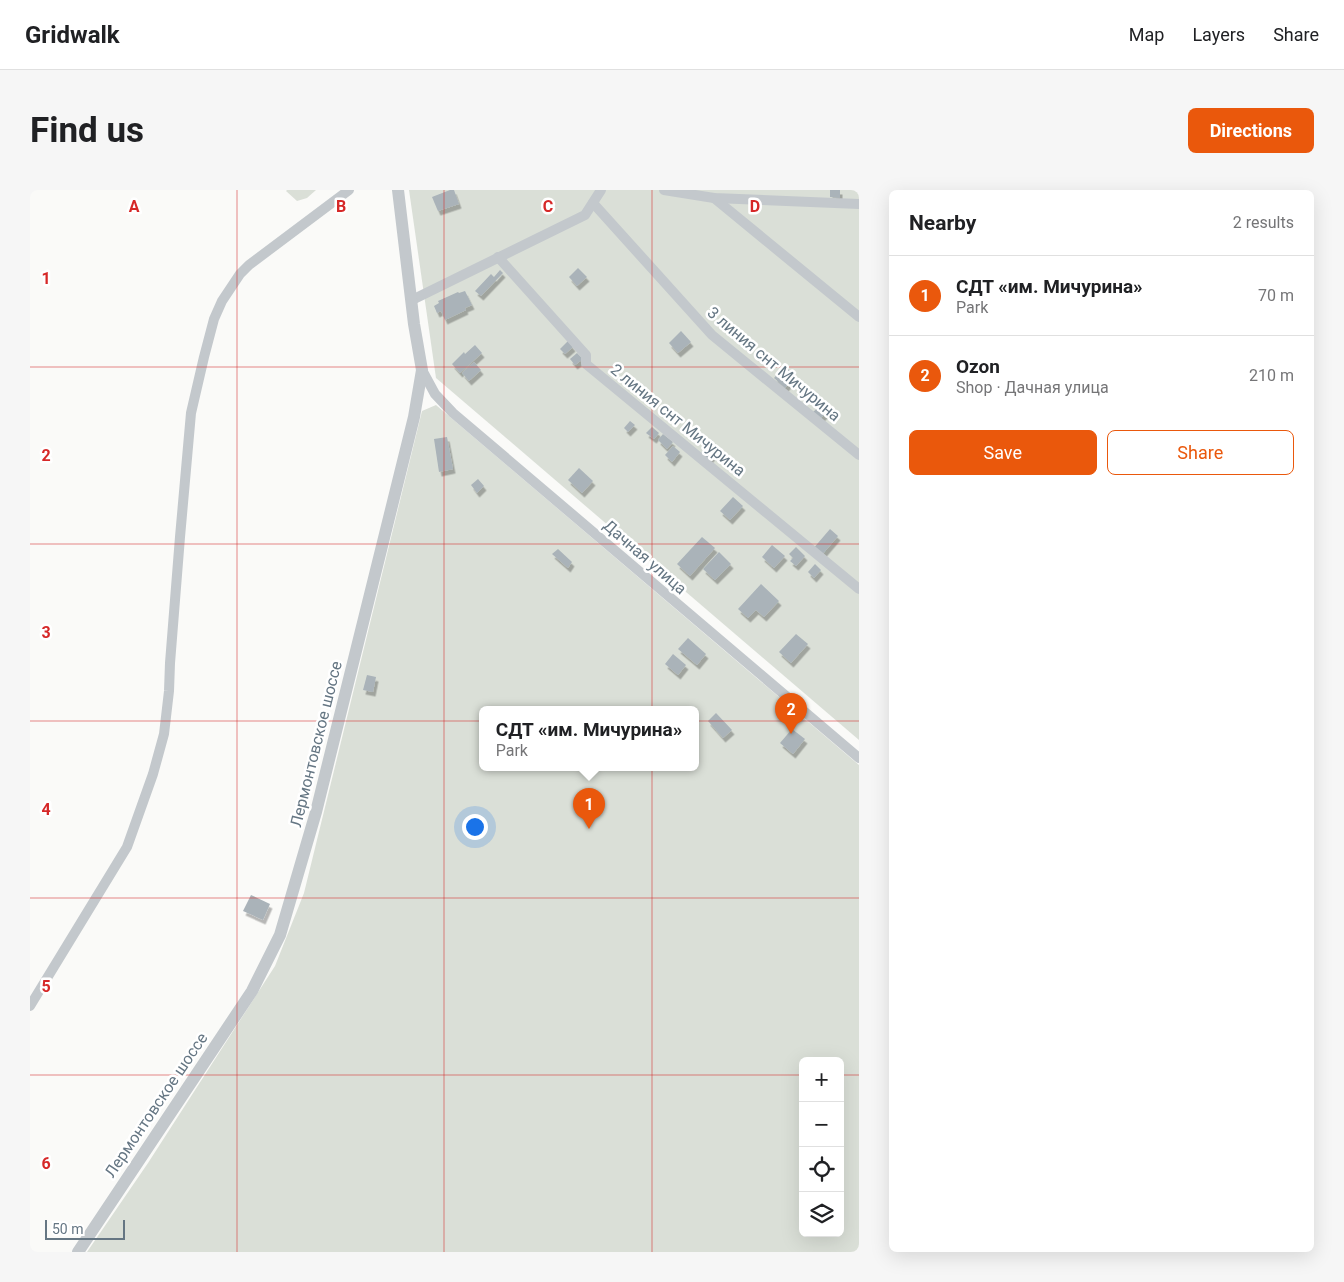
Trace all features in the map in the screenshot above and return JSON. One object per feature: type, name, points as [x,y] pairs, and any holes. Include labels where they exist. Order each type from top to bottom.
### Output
[{"type":"street","points":[[30,1006],[127,847],[154,774],[164,734],[169,691],[180,537],[192,414],[214,319],[222,301],[240,274],[249,265],[349,190]]},
{"type":"street","name":"Лермонтовское шоссе","points":[[78,1252],[252,991],[280,935],[316,812],[414,417],[422,370],[398,190]]},
{"type":"street","points":[[412,300],[585,215],[601,190]]},
{"type":"street","points":[[664,190],[714,198],[859,204]]},
{"type":"street","points":[[714,198],[859,317]]},
{"type":"street","name":"3 линия снт Мичурина","points":[[593,203],[712,335],[859,455]]},
{"type":"street","name":"2 линия снт Мичурина","points":[[498,257],[586,355],[586,364],[859,589]]},
{"type":"street","name":"Дачная улица","points":[[422,370],[435,394],[453,413],[859,758]]},
{"type":"shaded area","points":[[287,190],[316,190],[307,198],[297,201]]},
{"type":"shaded area","points":[[409,190],[859,190],[859,740],[436,378]]},
{"type":"shaded area","points":[[436,405],[859,765],[859,1252],[87,1252],[148,1163],[275,966],[304,893],[422,411]]},
{"type":"building","points":[[454,190],[459,204],[438,211],[432,197]]},
{"type":"building","points":[[830,190],[840,190],[840,198],[830,197]]},
{"type":"building","points":[[578,268],[587,277],[577,286],[569,277]]},
{"type":"building","points":[[500,270],[503,273],[481,296],[475,291],[491,274],[494,277]]},
{"type":"building","points":[[465,291],[472,305],[465,308],[466,310],[445,320],[441,311],[437,313],[434,306],[439,303],[438,301]]},
{"type":"building","points":[[681,331],[691,342],[678,353],[669,343]]},
{"type":"building","points":[[568,341],[573,347],[565,354],[560,349]]},
{"type":"building","points":[[475,345],[482,353],[460,373],[452,364],[464,352],[465,354]]},
{"type":"building","points":[[577,353],[583,359],[575,365],[570,359]]},
{"type":"building","points":[[474,362],[481,370],[469,381],[462,373]]},
{"type":"building","points":[[785,366],[796,376],[785,388],[774,378]]},
{"type":"building","points":[[821,405],[828,411],[820,419],[813,412]]},
{"type":"building","points":[[630,421],[635,425],[628,432],[624,428]]},
{"type":"building","points":[[652,427],[659,433],[654,439],[646,433]]},
{"type":"building","points":[[663,434],[673,442],[667,449],[658,440]]},
{"type":"building","points":[[447,437],[453,469],[439,472],[434,439]]},
{"type":"building","points":[[673,446],[680,452],[672,462],[665,455]]},
{"type":"building","points":[[707,446],[715,453],[709,460],[701,453]]},
{"type":"building","points":[[579,468],[593,481],[582,493],[568,480]]},
{"type":"building","points":[[478,479],[484,486],[477,493],[471,485]]},
{"type":"building","points":[[733,497],[743,506],[730,520],[720,511]]},
{"type":"building","points":[[830,529],[838,536],[820,557],[812,550]]},
{"type":"building","points":[[702,537],[715,548],[690,576],[677,564]]},
{"type":"building","points":[[772,545],[785,556],[774,568],[762,557]]},
{"type":"building","points":[[796,547],[805,556],[796,566],[790,561],[793,558],[789,554]]},
{"type":"building","points":[[558,549],[572,562],[568,568],[552,554]]},
{"type":"building","points":[[719,552],[731,564],[715,580],[703,569]]},
{"type":"building","points":[[815,564],[821,570],[814,578],[808,572]]},
{"type":"building","points":[[761,584],[779,601],[764,617],[756,610],[748,618],[738,609]]},
{"type":"building","points":[[796,634],[808,644],[791,663],[779,652]]},
{"type":"building","points":[[688,638],[706,654],[697,665],[678,649]]},
{"type":"building","points":[[673,654],[686,665],[678,675],[665,664]]},
{"type":"building","points":[[367,675],[376,677],[373,692],[363,690]]},
{"type":"building","points":[[716,713],[732,730],[723,738],[708,721]]},
{"type":"building","points":[[792,729],[805,739],[793,754],[780,743]]},
{"type":"building","points":[[251,895],[270,904],[263,920],[243,911]]},
{"type":"place","name":"Ozon","points":[[791,734]]},
{"type":"place","name":"СДТ «им. Мичурина»","points":[[589,829]]}]
